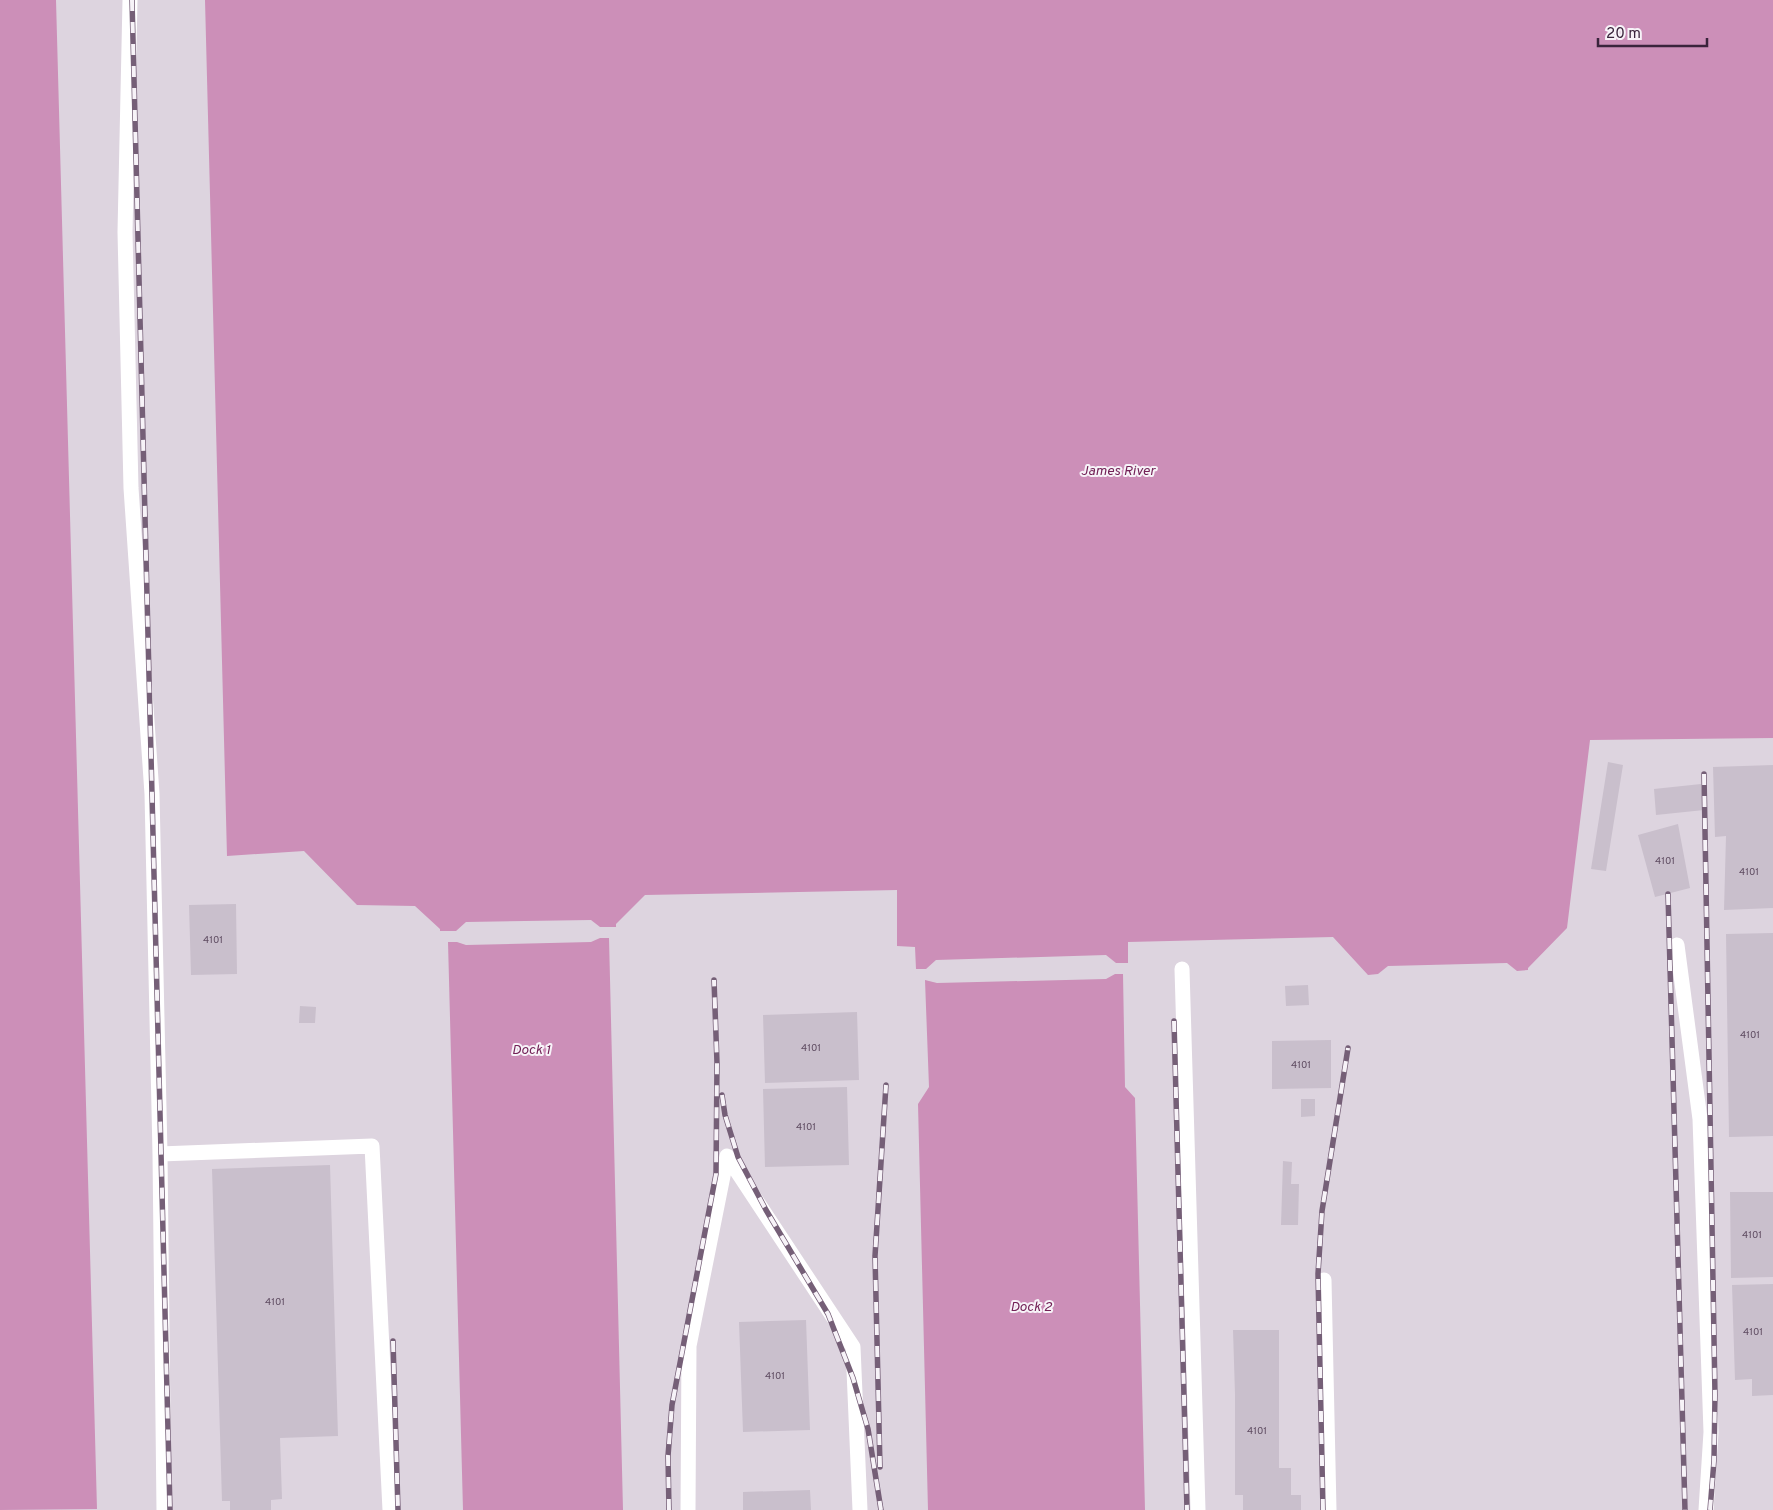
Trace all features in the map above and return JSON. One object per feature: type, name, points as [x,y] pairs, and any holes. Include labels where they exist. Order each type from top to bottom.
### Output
[{"type":"lane","points":[[130,0],[125,232],[131,488],[152,794],[160,1154],[164,1510]]},
{"type":"lane","points":[[1677,945],[1700,1119],[1711,1432],[1706,1510]]},
{"type":"lane","points":[[1182,969],[1198,1510]]},
{"type":"lane","points":[[160,1154],[372,1146],[390,1510]]},
{"type":"lane","points":[[688,1510],[689,1346],[727,1156],[853,1347],[860,1510]]},
{"type":"lane","points":[[1324,1280],[1329,1510]]},
{"type":"shaded area","points":[[0,0],[1773,0],[1773,1510],[0,1510]]},
{"type":"water","points":[[0,0],[56,0],[97,1509],[0,1510]]},
{"type":"water","name":"James River","points":[[205,0],[1773,0],[1773,738],[1590,740],[1567,928],[1528,970],[1517,971],[1507,963],[1388,966],[1378,974],[1368,975],[1333,937],[1128,942],[1128,963],[1116,963],[1106,955],[936,960],[926,969],[916,969],[915,947],[897,946],[897,890],[645,895],[616,924],[616,927],[600,927],[591,920],[466,922],[456,931],[440,931],[415,906],[357,905],[304,851],[227,856]]},
{"type":"water","name":"Dock 1","points":[[600,938],[609,938],[623,1510],[463,1510],[448,942],[466,945],[591,942]]},
{"type":"water","name":"Dock 2","points":[[1115,974],[1123,974],[1125,1087],[1135,1098],[1145,1510],[928,1510],[918,1104],[929,1087],[925,980],[937,983],[1106,979]]},
{"type":"building","points":[[1608,762],[1623,765],[1606,871],[1591,869]]},
{"type":"building","points":[[1773,765],[1773,908],[1724,910],[1726,836],[1715,837],[1713,767]]},
{"type":"building","points":[[1701,784],[1704,810],[1656,815],[1654,789]]},
{"type":"building","points":[[1678,824],[1690,888],[1655,897],[1638,835]]},
{"type":"building","points":[[236,904],[237,974],[191,975],[189,905]]},
{"type":"building","points":[[1773,933],[1773,1136],[1729,1137],[1726,934]]},
{"type":"building","points":[[1308,985],[1309,1005],[1286,1006],[1285,986]]},
{"type":"building","points":[[300,1006],[316,1007],[315,1023],[299,1023]]},
{"type":"building","points":[[857,1012],[859,1080],[765,1083],[763,1015]]},
{"type":"building","points":[[1331,1040],[1331,1088],[1272,1089],[1272,1041]]},
{"type":"building","points":[[847,1087],[849,1165],[765,1167],[763,1089]]},
{"type":"building","points":[[1301,1099],[1315,1099],[1315,1116],[1301,1117]]},
{"type":"building","points":[[1283,1161],[1292,1162],[1291,1184],[1299,1184],[1298,1225],[1281,1225]]},
{"type":"building","points":[[330,1165],[338,1436],[280,1438],[282,1499],[271,1500],[271,1510],[230,1510],[230,1501],[222,1501],[212,1169]]},
{"type":"building","points":[[1730,1192],[1773,1192],[1773,1277],[1731,1278]]},
{"type":"building","points":[[1773,1284],[1773,1395],[1752,1396],[1752,1379],[1735,1380],[1732,1285]]},
{"type":"building","points":[[806,1320],[810,1430],[743,1432],[739,1322]]},
{"type":"building","points":[[1233,1330],[1279,1330],[1279,1468],[1291,1468],[1291,1495],[1301,1495],[1301,1510],[1243,1510],[1243,1495],[1235,1495]]},
{"type":"building","points":[[810,1490],[811,1510],[743,1510],[743,1492]]},
{"type":"railway","points":[[132,0],[170,1510]]},
{"type":"railway","points":[[1704,774],[1715,1395],[1714,1461],[1710,1510]]},
{"type":"railway","points":[[1668,894],[1685,1510]]},
{"type":"railway","points":[[669,1510],[668,1456],[672,1405],[716,1174],[717,1063],[714,980]]},
{"type":"railway","points":[[1174,1021],[1187,1510]]},
{"type":"railway","points":[[1323,1510],[1318,1274],[1322,1211],[1348,1048]]},
{"type":"railway","points":[[880,1467],[875,1256],[886,1085]]},
{"type":"railway","points":[[722,1095],[725,1115],[738,1157],[766,1210],[828,1314],[853,1378],[868,1429],[881,1510]]},
{"type":"railway","points":[[393,1341],[398,1510]]}]
